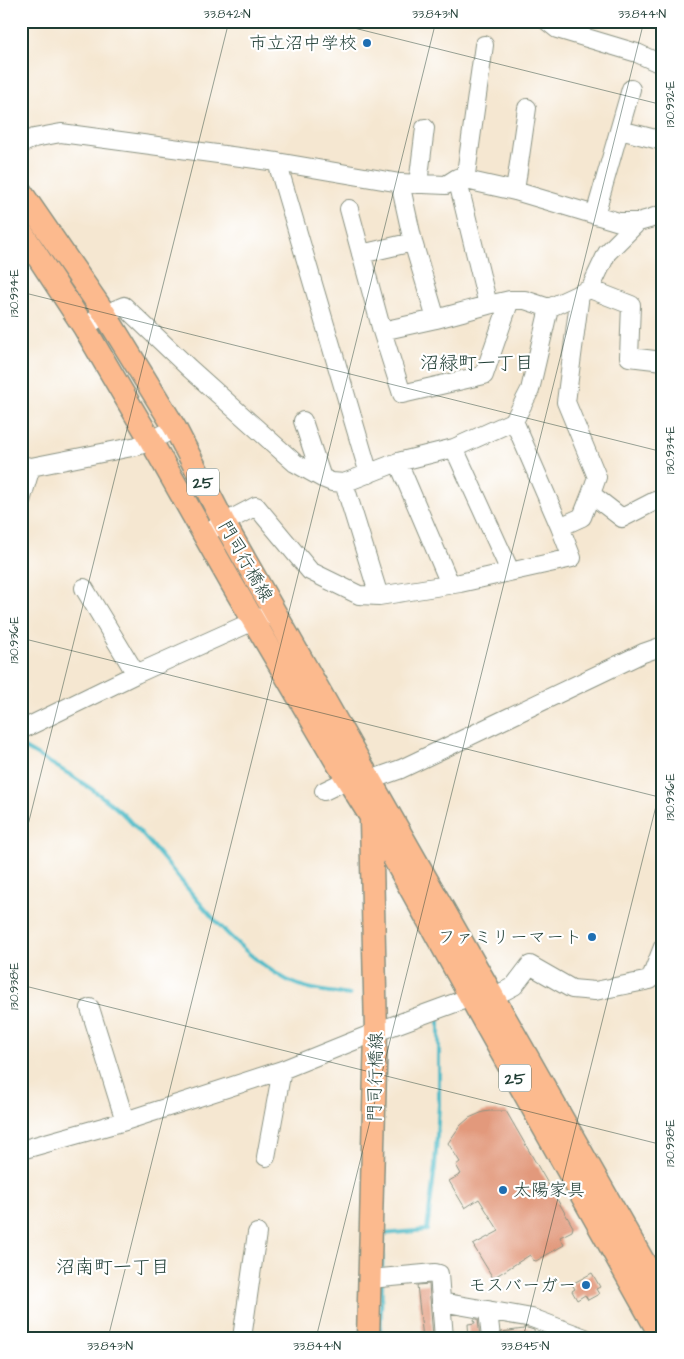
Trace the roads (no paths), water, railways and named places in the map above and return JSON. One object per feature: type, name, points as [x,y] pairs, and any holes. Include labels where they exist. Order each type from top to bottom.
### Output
[{"type":"main road","name":"門司行橋線","points":[[21,192],[104,314],[175,428],[224,523],[370,780],[662,1338]]},
{"type":"main road","name":"門司行橋線","points":[[21,232],[84,327],[254,622],[347,780],[371,817],[409,886],[484,995],[663,1296]]},
{"type":"main road","name":"門司行橋線","points":[[368,1338],[378,1278],[376,1032],[370,780]]},
{"type":"main road","points":[[373,899],[386,891],[409,886]]},
{"type":"street","points":[[546,21],[557,30],[637,53],[663,65]]},
{"type":"street","points":[[484,45],[461,179],[488,305]]},
{"type":"street","points":[[595,215],[631,89]]},
{"type":"street","points":[[515,191],[527,108]]},
{"type":"street","points":[[418,184],[425,128]]},
{"type":"street","points":[[620,130],[663,141]]},
{"type":"street","points":[[21,144],[34,138],[61,133],[277,162],[400,182],[446,185],[461,179],[515,191],[619,222],[650,220],[663,214]]},
{"type":"street","points":[[277,162],[369,474]]},
{"type":"street","points":[[400,182],[412,242],[436,319]]},
{"type":"street","points":[[349,209],[382,331],[402,394],[484,375],[510,300]]},
{"type":"street","points":[[560,527],[582,517],[597,477],[566,402],[585,292],[607,253],[638,222]]},
{"type":"street","points":[[362,254],[412,242]]},
{"type":"street","points":[[382,331],[510,300],[526,300],[549,308],[585,292],[631,305],[629,358],[663,361]]},
{"type":"street","points":[[84,327],[104,314],[124,306],[189,368],[295,463],[322,478],[332,482],[344,483],[398,462],[454,448],[514,421],[530,390],[549,308]]},
{"type":"street","points":[[303,421],[322,478]]},
{"type":"street","points":[[203,534],[256,506],[310,571],[359,596],[379,596],[450,584],[572,558],[514,421]]},
{"type":"street","points":[[21,501],[26,466],[137,446],[175,428]]},
{"type":"street","points":[[454,448],[510,571]]},
{"type":"street","points":[[398,462],[450,584]]},
{"type":"street","points":[[344,483],[379,596]]},
{"type":"street","points":[[591,494],[622,518],[655,502],[663,502]]},
{"type":"street","points":[[84,588],[136,674]]},
{"type":"street","points":[[21,730],[136,674],[254,622],[274,611]]},
{"type":"street","points":[[324,791],[347,780],[370,780],[401,769],[643,653],[663,646]]},
{"type":"street","points":[[21,1150],[125,1120],[282,1070],[376,1032],[514,986],[530,965],[572,990],[595,991],[650,980],[663,947]]},
{"type":"street","points":[[90,1008],[125,1120]]},
{"type":"street","points":[[266,1157],[282,1070]]},
{"type":"street","points":[[242,1338],[257,1233]]},
{"type":"street","points":[[378,1278],[438,1274],[444,1338]]},
{"type":"street","points":[[441,1302],[532,1318],[540,1329],[585,1338]]},
{"type":"street","points":[[488,1310],[491,1338]]},
{"type":"waterway","points":[[21,746],[86,785],[122,813],[212,917],[247,952],[266,967],[287,980],[302,986],[350,995]]},
{"type":"waterway","points":[[382,1274],[383,1234],[427,1230],[435,1166],[439,1105],[439,1015]]},
{"type":"waterway","points":[[380,1338],[382,1283]]},
{"type":"place","name":"市立沼中学校","points":[[367,43]]},
{"type":"place","name":"ファミリーマート","points":[[592,937]]},
{"type":"place","name":"太陽家具","points":[[503,1190]]},
{"type":"place","name":"モスバーガー","points":[[586,1285]]},
{"type":"district","name":"沼緑町一丁目","points":[[477,362]]},
{"type":"district","name":"沼南町一丁目","points":[[113,1266]]}]
